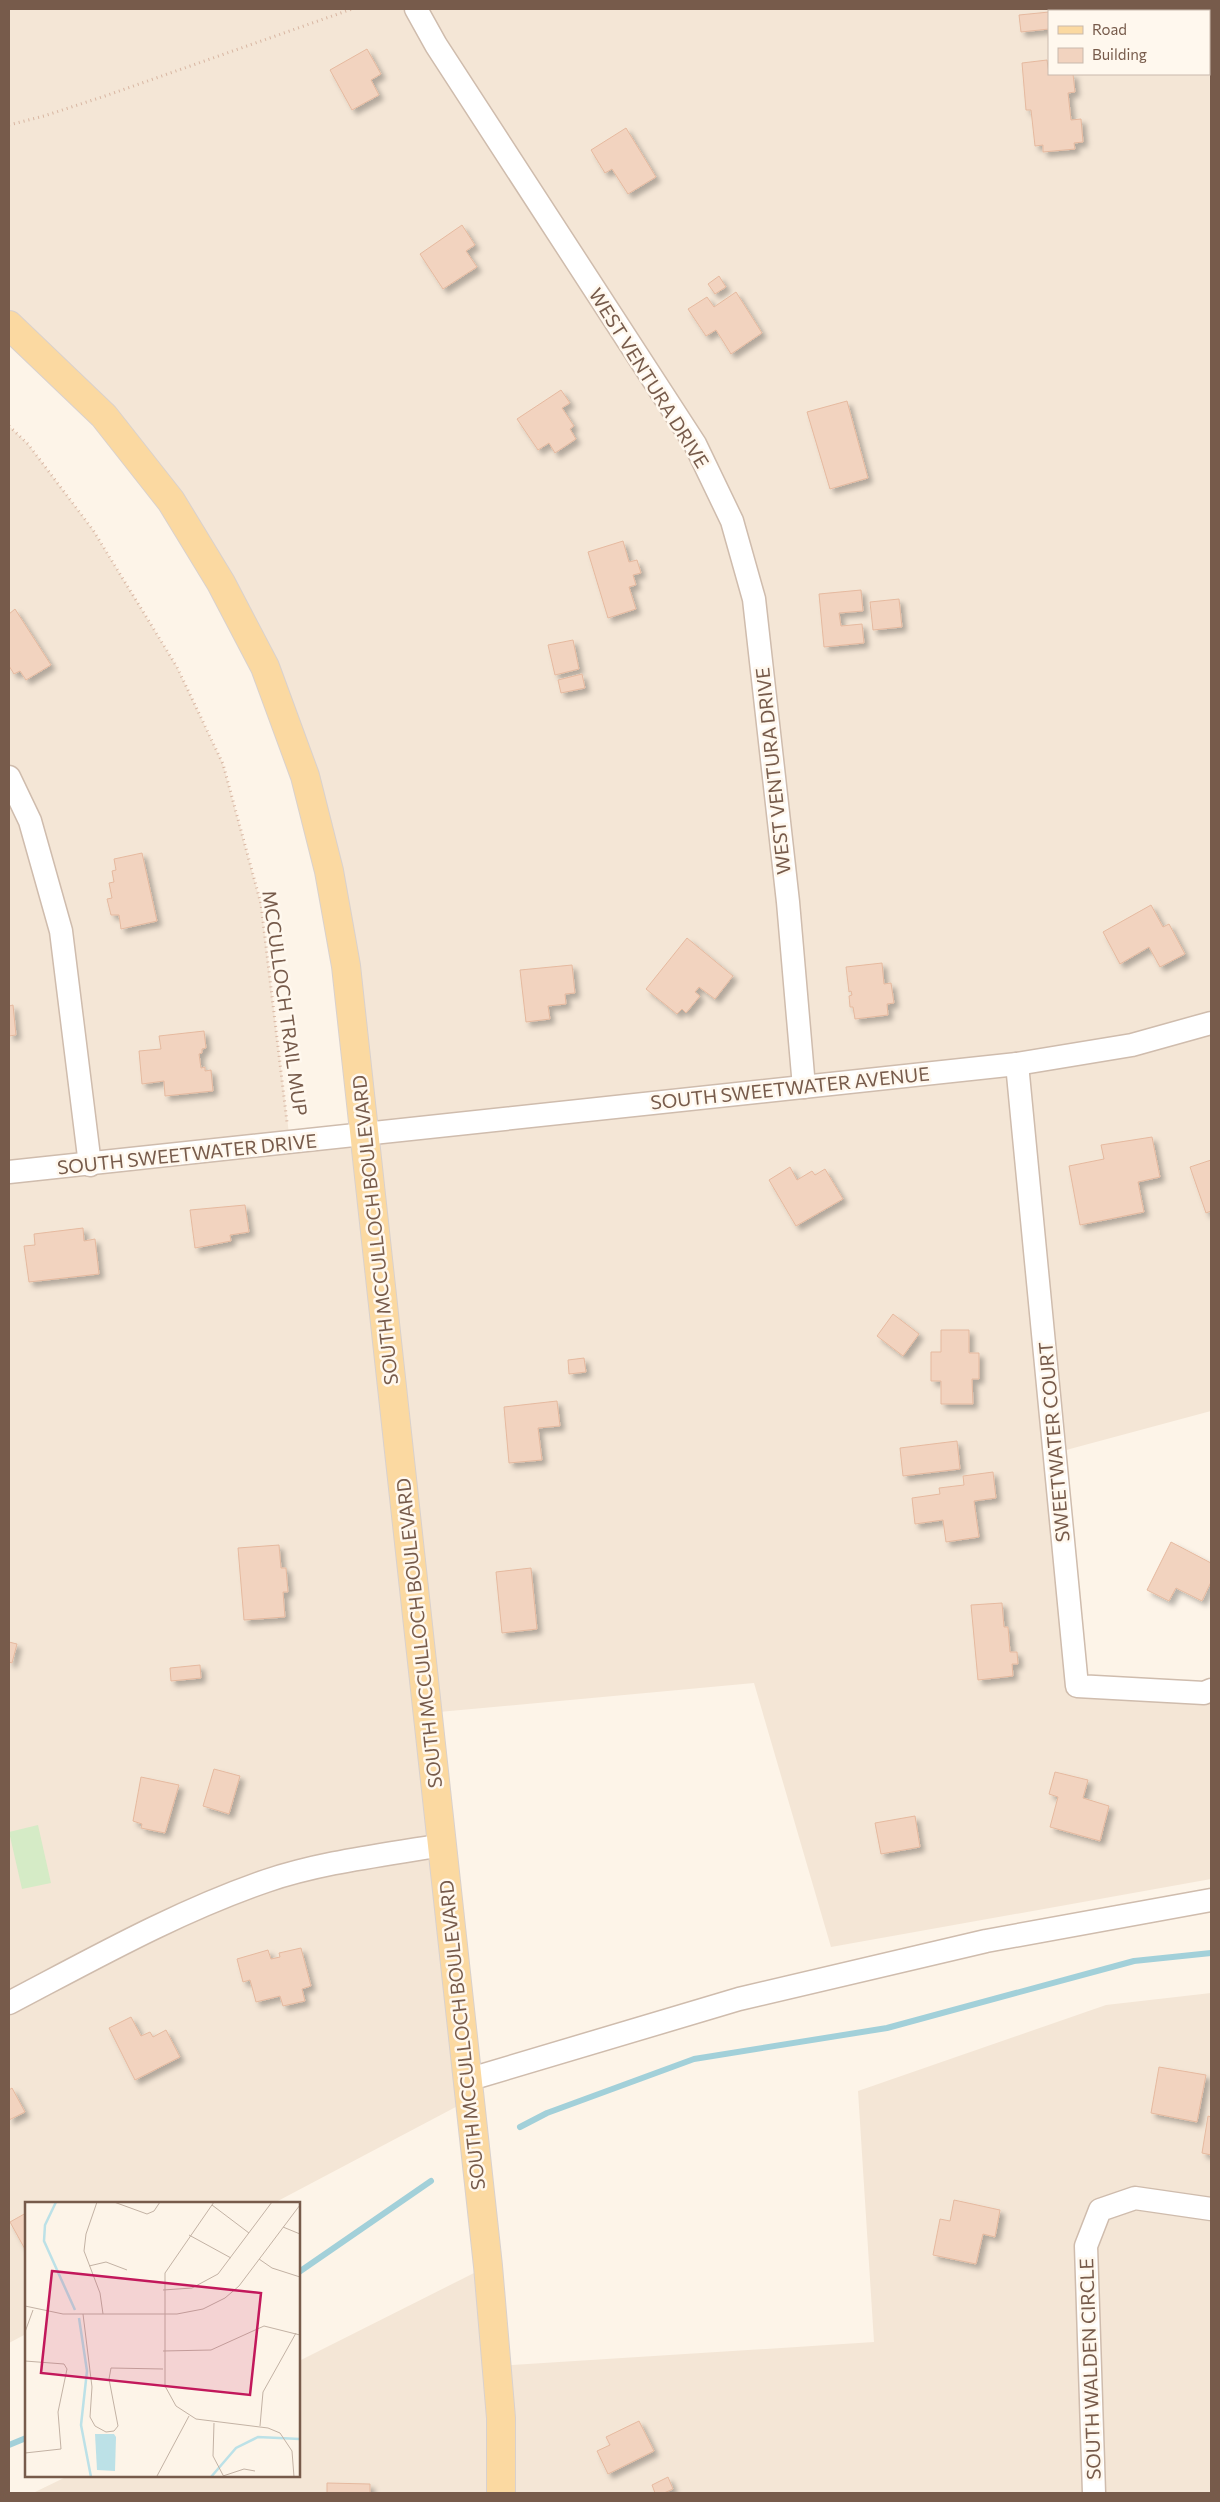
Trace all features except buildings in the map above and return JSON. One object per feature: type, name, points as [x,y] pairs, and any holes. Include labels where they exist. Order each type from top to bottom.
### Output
[{"type":"main road","name":"SOUTH MCCULLOCH BOULEVARD","points":[[9,325],[104,416],[171,501],[221,583],[265,667],[306,776],[329,871],[346,966],[492,2312],[501,2418],[501,2493]]},
{"type":"street","name":"WEST VENTURA DRIVE","points":[[416,9],[436,45],[695,444],[732,521],[754,599],[788,902],[804,1087]]},
{"type":"street","points":[[9,777],[30,821],[61,931],[90,1165]]},
{"type":"street","name":"SOUTH SWEETWATER AVENUE","points":[[365,1134],[1017,1064],[1132,1045],[1211,1023]]},
{"type":"street","name":"SWEETWATER COURT","points":[[1017,1064],[1077,1686],[1204,1693],[1211,1690]]},
{"type":"street","name":"SOUTH SWEETWATER DRIVE","points":[[9,1172],[90,1165],[365,1134]]},
{"type":"street","points":[[9,2003],[134,1937],[202,1906],[268,1881],[325,1866],[442,1845]]},
{"type":"street","points":[[467,2080],[739,1998],[986,1941],[1211,1900]]},
{"type":"street","name":"SOUTH WALDEN CIRCLE","points":[[1094,2493],[1086,2246],[1100,2210],[1134,2198],[1211,2209]]},
{"type":"path","points":[[9,124],[44,116],[105,96],[352,9]]},
{"type":"path","name":"MCCULLOCH TRAIL MUP","points":[[9,426],[28,444],[93,530],[177,667],[223,764],[261,904],[290,1142]]},
{"type":"shaded area","points":[[9,9],[1211,9],[1211,1411],[1055,1453],[1077,1685],[1211,1690],[1211,1879],[831,1947],[754,1683],[428,1713],[469,2100],[276,2202],[25,2202],[25,2335],[9,2343],[9,426],[28,444],[93,530],[177,667],[223,764],[261,904],[290,1142],[365,1134],[305,776],[171,501],[9,325]]},
{"type":"shaded area","points":[[1211,1993],[1211,2493],[33,2493],[66,2477],[300,2477],[300,2360],[488,2266],[497,2366],[874,2342],[858,2091],[1106,2005]]},
{"type":"green space","points":[[38,1825],[51,1883],[22,1889],[9,1832]]},
{"type":"waterway","points":[[520,2127],[547,2113],[694,2059],[887,2028],[1134,1961],[1211,1953]]},
{"type":"waterway","points":[[300,2271],[431,2181]]},
{"type":"waterway","points":[[9,2445],[25,2438]]}]
